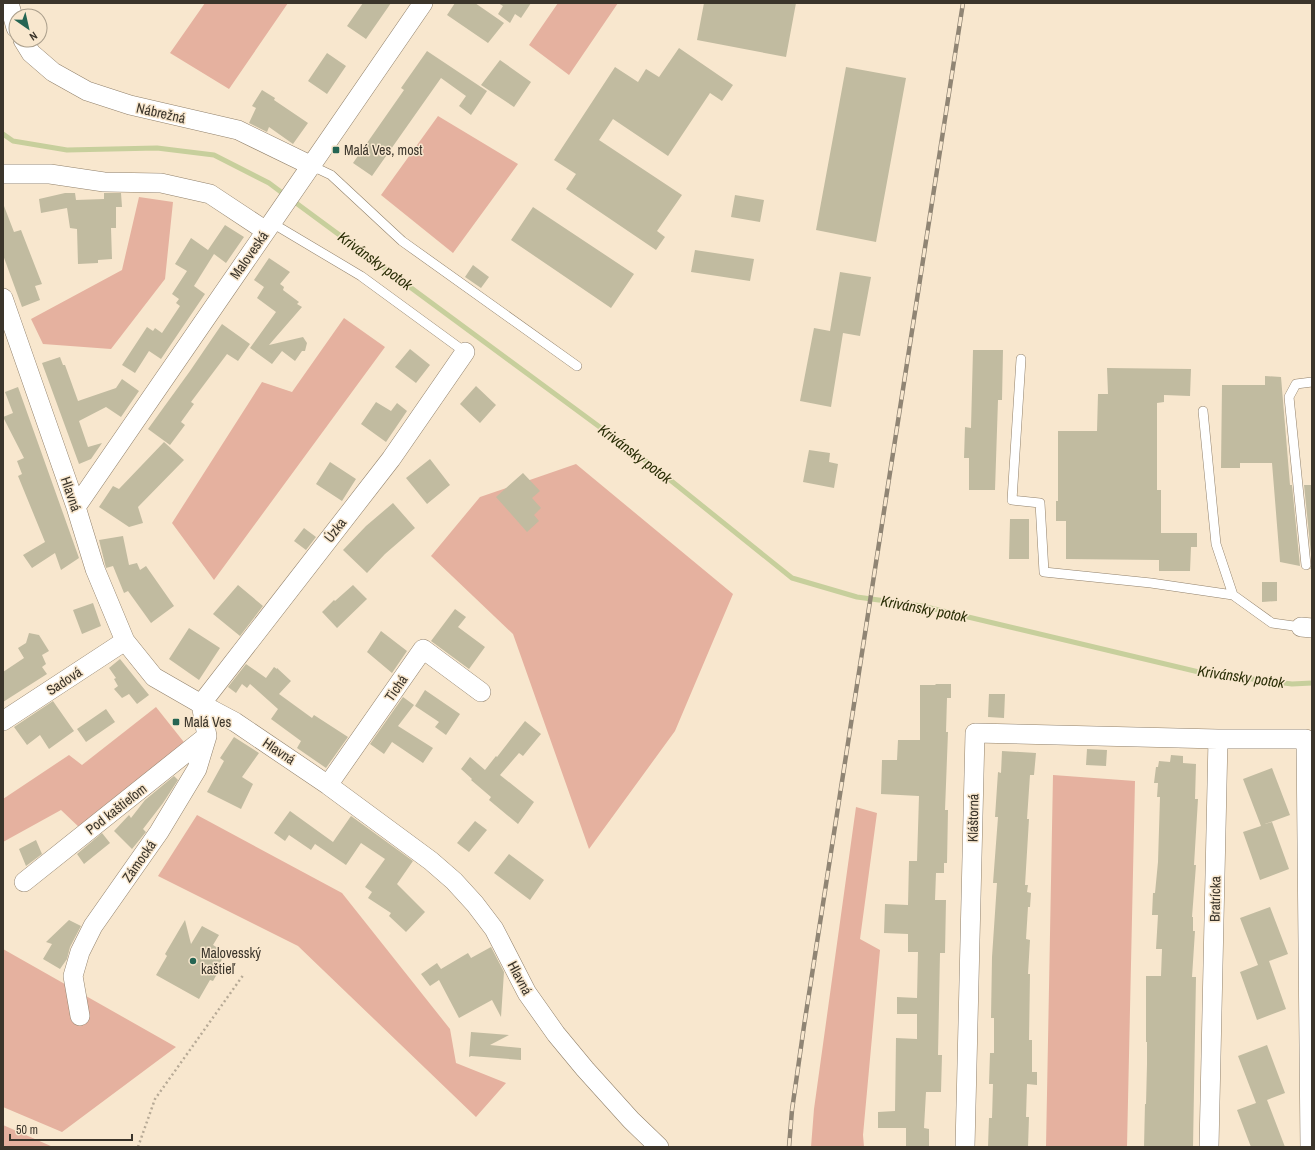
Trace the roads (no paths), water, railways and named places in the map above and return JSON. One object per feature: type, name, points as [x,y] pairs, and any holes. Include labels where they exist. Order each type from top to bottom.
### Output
[{"type":"street","name":"Maloveská","points":[[76,507],[423,3]]},
{"type":"street","name":"Nábrežná","points":[[28,48],[31,53],[53,72],[87,91],[130,105],[238,130],[310,169]]},
{"type":"street","points":[[3,174],[50,174],[104,182],[161,183],[210,194],[272,223]]},
{"type":"street","name":"Hlavná","points":[[3,298],[76,507],[95,569],[125,641],[154,677],[235,722],[328,785],[432,861],[454,881],[475,904],[494,929],[527,993],[556,1034],[600,1086],[631,1120],[659,1147]]},
{"type":"street","name":"Úzka","points":[[201,704],[391,459],[464,352]]},
{"type":"street","name":"Sadová","points":[[3,721],[125,641]]},
{"type":"street","name":"Tichá","points":[[328,785],[423,649],[481,692]]},
{"type":"street","name":"Zámocká","points":[[80,1016],[73,976],[80,952],[93,926],[160,832],[197,769],[207,736],[201,704]]},
{"type":"street","name":"Kláštorná","points":[[965,1147],[975,733],[1218,739]]},
{"type":"street","name":"Pod kaštieľom","points":[[24,882],[207,736]]},
{"type":"street","points":[[1218,739],[1306,739],[1310,1147]]},
{"type":"street","name":"Bratrícka","points":[[1209,1147],[1218,739]]},
{"type":"lane","points":[[310,169],[331,175],[402,241],[577,366]]},
{"type":"lane","points":[[272,223],[361,276],[464,352]]},
{"type":"lane","points":[[1021,359],[1012,500],[1040,503],[1044,572],[1151,583],[1233,595],[1272,623],[1307,628]]},
{"type":"lane","points":[[1306,565],[1289,397],[1296,384],[1312,382]]},
{"type":"lane","points":[[1203,411],[1216,544],[1233,595]]},
{"type":"waterway","name":"Krivánsky potok","points":[[3,134],[13,141],[67,150],[157,148],[214,155],[269,183],[285,195]]},
{"type":"waterway","name":"Krivánsky potok","points":[[292,200],[654,467],[792,578],[857,597],[922,606],[1203,673],[1292,684],[1312,683]]},
{"type":"railway","points":[[789,1147],[792,1110],[804,1026],[963,3]]},
{"type":"place","name":"Malá Ves, most","points":[[336,150]]},
{"type":"place","name":"Malá Ves","points":[[176,722]]},
{"type":"place","name":"Malovesský kaštieľ","points":[[193,961]]}]
